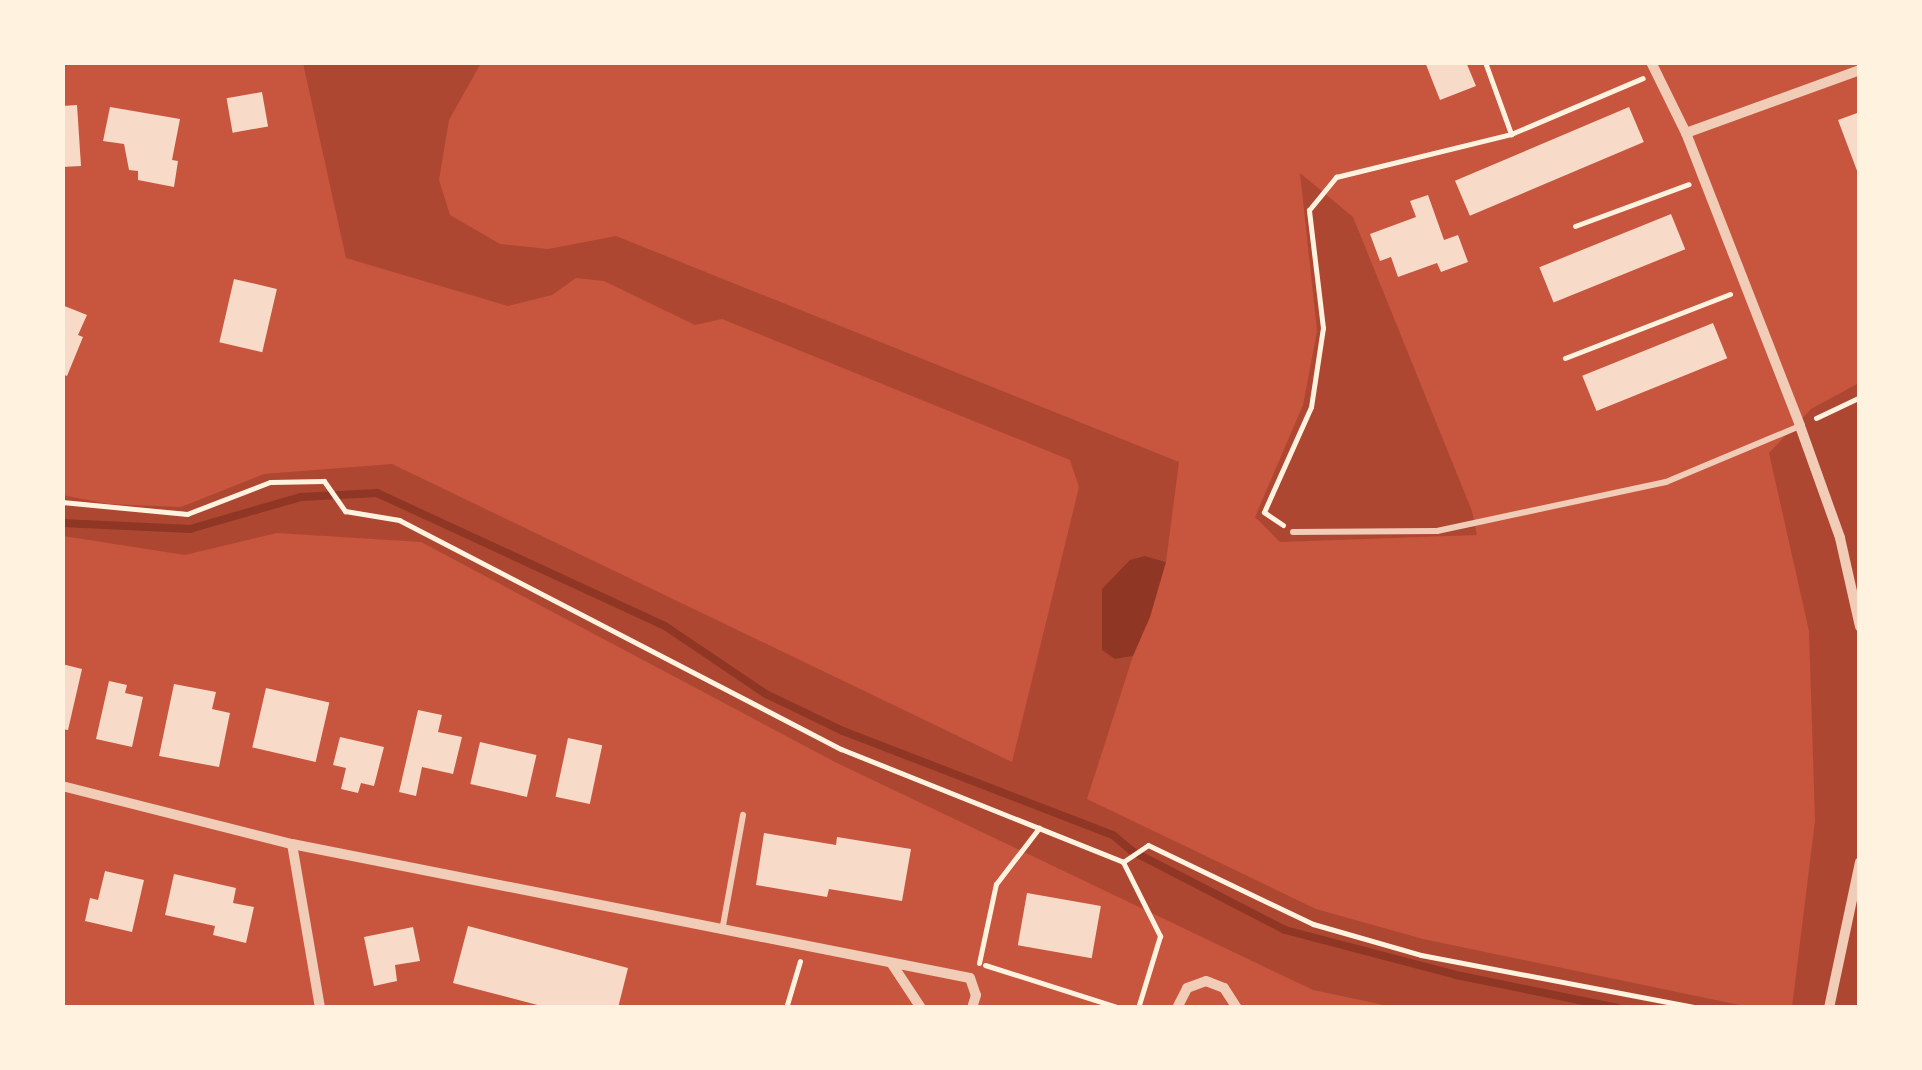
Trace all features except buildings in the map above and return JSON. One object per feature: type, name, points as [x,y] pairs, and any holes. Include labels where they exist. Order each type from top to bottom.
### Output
[{"type":"street","points":[[1653,68],[1686,133],[1800,426],[1840,538],[1860,628]]},
{"type":"street","points":[[1686,133],[1860,70]]},
{"type":"street","points":[[62,786],[292,844],[803,948],[956,974],[973,982],[972,1008]]},
{"type":"street","points":[[292,844],[320,1008]]},
{"type":"street","points":[[1829,1008],[1860,862]]},
{"type":"street","points":[[892,964],[922,1008]]},
{"type":"street","points":[[1177,1008],[1186,988],[1206,981],[1224,988],[1236,1008]]},
{"type":"lane","points":[[1293,532],[1456,526],[1666,482],[1800,426]]},
{"type":"lane","points":[[722,932],[742,815]]},
{"type":"path","points":[[1485,62],[1511,134]]},
{"type":"path","points":[[1293,532],[1264,512],[1311,408],[1323,328],[1309,210],[1336,177],[1511,134],[1653,68]]},
{"type":"path","points":[[1574,226],[1704,178]]},
{"type":"path","points":[[1565,358],[1746,287]]},
{"type":"path","points":[[1800,426],[1860,396]]},
{"type":"path","points":[[62,502],[187,514],[270,482],[324,481],[345,511],[399,520],[841,750],[1123,862],[1160,936],[1138,1008]]},
{"type":"path","points":[[979,963],[996,884],[1039,828]]},
{"type":"path","points":[[1123,862],[1148,845],[1313,924],[1421,956],[1699,1008]]},
{"type":"path","points":[[786,1008],[803,948]]},
{"type":"path","points":[[956,974],[979,963],[1120,1008]]},
{"type":"shaded area","points":[[303,63],[481,63],[449,120],[439,180],[450,215],[500,244],[548,249],[616,236],[1179,462],[1166,562],[1145,556],[1115,659],[1133,656],[1087,799],[1316,909],[1423,939],[1749,1007],[1398,1008],[1313,990],[837,763],[421,542],[277,533],[185,555],[63,536],[62,495],[108,504],[181,507],[264,474],[392,464],[1012,762],[1079,487],[1070,460],[722,319],[695,325],[604,281],[576,278],[552,295],[508,306],[346,258]]},
{"type":"shaded area","points":[[1300,173],[1353,217],[1472,511],[1477,535],[1280,542],[1255,517],[1303,405],[1317,331]]},
{"type":"shaded area","points":[[1859,383],[1859,1007],[1792,1007],[1815,821],[1809,631],[1769,453],[1811,409]]},
{"type":"shaded area","points":[[1145,556],[1166,562],[1150,617],[1133,656],[1115,659],[1102,650],[1102,589],[1130,560]]},
{"type":"waterway","points":[[62,523],[190,529],[301,497],[377,493],[665,626],[766,694],[843,731],[1113,835],[1132,851],[1285,930],[1456,975],[1618,1008]]}]
